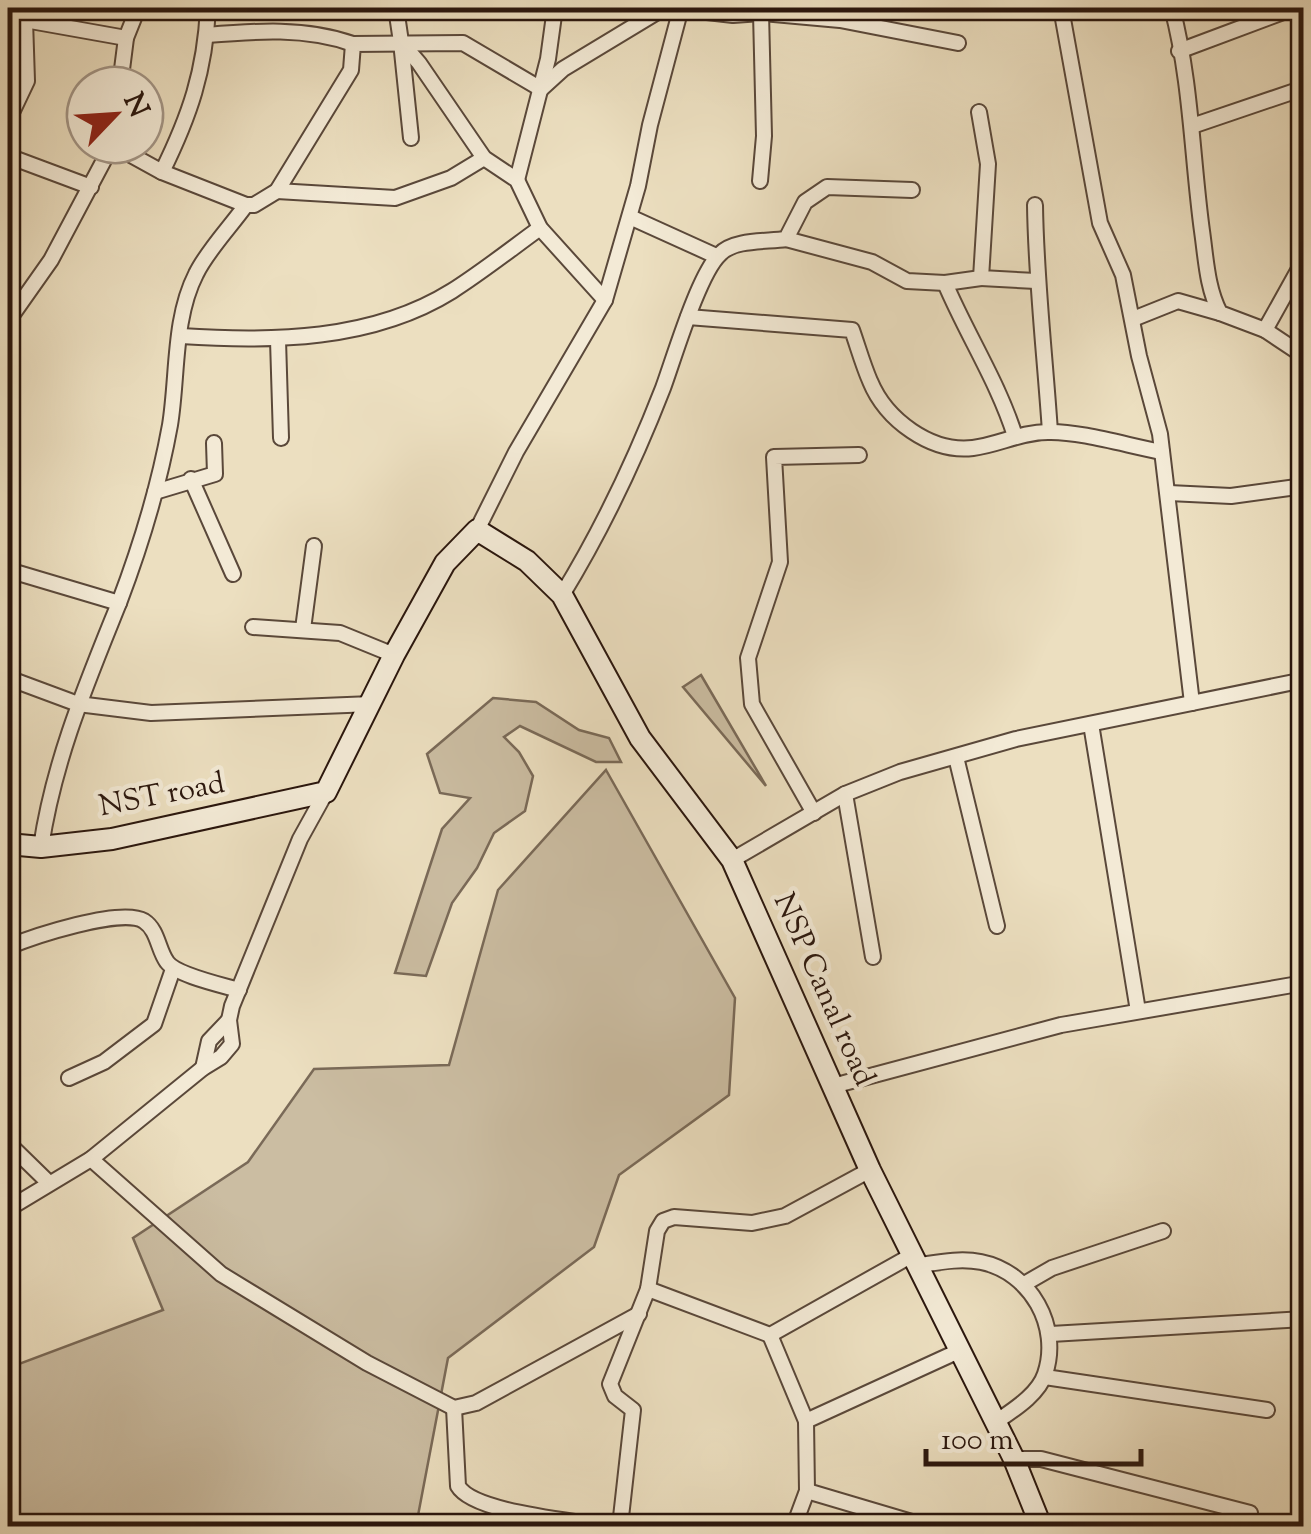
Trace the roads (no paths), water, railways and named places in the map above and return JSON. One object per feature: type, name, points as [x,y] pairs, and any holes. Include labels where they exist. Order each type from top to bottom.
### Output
[{"type":"street","points":[[123,65],[126,38],[138,8]]},
{"type":"street","points":[[162,172],[193,106],[208,8]]},
{"type":"street","points":[[396,8],[411,138]]},
{"type":"street","points":[[517,180],[541,89],[555,8]]},
{"type":"street","points":[[541,89],[563,69],[659,11],[681,8],[733,15],[841,14],[958,42]]},
{"type":"street","points":[[8,1209],[90,1159],[202,1068],[221,1058],[232,1044],[228,1020],[300,839],[445,562],[477,530],[516,452],[605,300],[630,217],[681,8]]},
{"type":"street","points":[[1062,8],[1100,224],[1124,275],[1162,452],[1192,703]]},
{"type":"street","points":[[1172,8],[1192,126],[1196,194],[1210,295],[1220,313]]},
{"type":"street","points":[[1180,51],[1294,8]]},
{"type":"street","points":[[760,13],[764,136],[760,181]]},
{"type":"street","points":[[8,122],[27,81],[26,14],[126,38]]},
{"type":"street","points":[[206,35],[272,32],[334,37],[353,44],[463,43],[541,89]]},
{"type":"street","points":[[401,42],[484,158],[517,180],[540,228],[605,300]]},
{"type":"street","points":[[149,165],[254,205],[277,191],[351,70],[353,44]]},
{"type":"street","points":[[1192,126],[1304,88]]},
{"type":"street","points":[[979,112],[988,164],[980,278]]},
{"type":"street","points":[[8,156],[91,187]]},
{"type":"street","points":[[277,191],[394,198],[451,178],[484,158]]},
{"type":"street","points":[[9,314],[51,260],[103,165]]},
{"type":"street","points":[[786,239],[805,202],[826,187],[912,190]]},
{"type":"street","points":[[41,848],[50,790],[78,704],[141,545],[170,423],[181,336],[196,273],[246,205]]},
{"type":"street","points":[[1035,205],[1036,281],[1047,360],[1050,432]]},
{"type":"street","points":[[630,217],[716,256]]},
{"type":"street","points":[[181,336],[278,340],[391,320],[451,292],[540,228]]},
{"type":"street","points":[[562,594],[602,530],[716,256],[735,246],[786,239],[872,262],[907,282],[944,283],[980,278],[1036,281]]},
{"type":"street","points":[[1265,330],[1304,260]]},
{"type":"street","points":[[944,283],[960,321],[1004,400],[1015,436]]},
{"type":"street","points":[[1133,319],[1178,301],[1265,330],[1304,356]]},
{"type":"street","points":[[688,317],[852,330],[879,399],[933,445],[975,448],[1015,436],[1050,432],[1162,452]]},
{"type":"street","points":[[278,340],[281,438]]},
{"type":"street","points":[[155,492],[215,474],[214,443]]},
{"type":"street","points":[[814,814],[752,704],[748,658],[780,562],[774,457],[859,455]]},
{"type":"street","points":[[190,480],[234,574]]},
{"type":"street","points":[[1169,494],[1232,496],[1304,486]]},
{"type":"street","name":"NSP Canal road","points":[[477,530],[526,562],[562,594],[640,738],[732,860],[870,1170],[1014,1459],[1040,1526]]},
{"type":"street","points":[[303,629],[314,546]]},
{"type":"street","points":[[8,570],[119,603]]},
{"type":"street","points":[[252,627],[340,632],[394,654]]},
{"type":"street","points":[[8,678],[78,704],[151,714],[372,704]]},
{"type":"street","points":[[732,860],[845,794],[900,772],[1016,739],[1304,680]]},
{"type":"street","points":[[1091,724],[1138,1011]]},
{"type":"street","points":[[956,757],[997,926]]},
{"type":"street","name":"NST road","points":[[8,844],[41,848],[112,838],[326,792]]},
{"type":"street","points":[[845,794],[873,957]]},
{"type":"street","points":[[8,947],[50,930],[129,917],[144,921],[153,930],[173,969],[239,990]]},
{"type":"street","points":[[69,1078],[104,1062],[154,1024],[173,969]]},
{"type":"street","points":[[833,1086],[1062,1026],[1304,983]]},
{"type":"street","points":[[8,1144],[49,1183]]},
{"type":"street","points":[[90,1159],[222,1274],[367,1363],[454,1408],[476,1403],[639,1314]]},
{"type":"street","points":[[620,1526],[633,1410],[615,1396],[610,1384],[648,1289],[662,1221],[674,1217],[752,1224],[785,1216],[870,1170]]},
{"type":"street","points":[[1026,1283],[1052,1268],[1163,1231]]},
{"type":"street","points":[[770,1335],[917,1260],[983,1262],[1026,1283],[1051,1334],[1045,1377],[1024,1402],[996,1422]]},
{"type":"street","points":[[648,1289],[770,1335],[806,1421],[807,1490],[794,1526]]},
{"type":"street","points":[[1051,1334],[1304,1320]]},
{"type":"street","points":[[806,1421],[961,1350]]},
{"type":"street","points":[[1045,1377],[1267,1410]]},
{"type":"street","points":[[454,1408],[458,1486],[464,1496],[485,1504],[601,1526]]},
{"type":"street","points":[[1014,1459],[1041,1459],[1250,1513]]},
{"type":"street","points":[[807,1490],[925,1526]]}]
